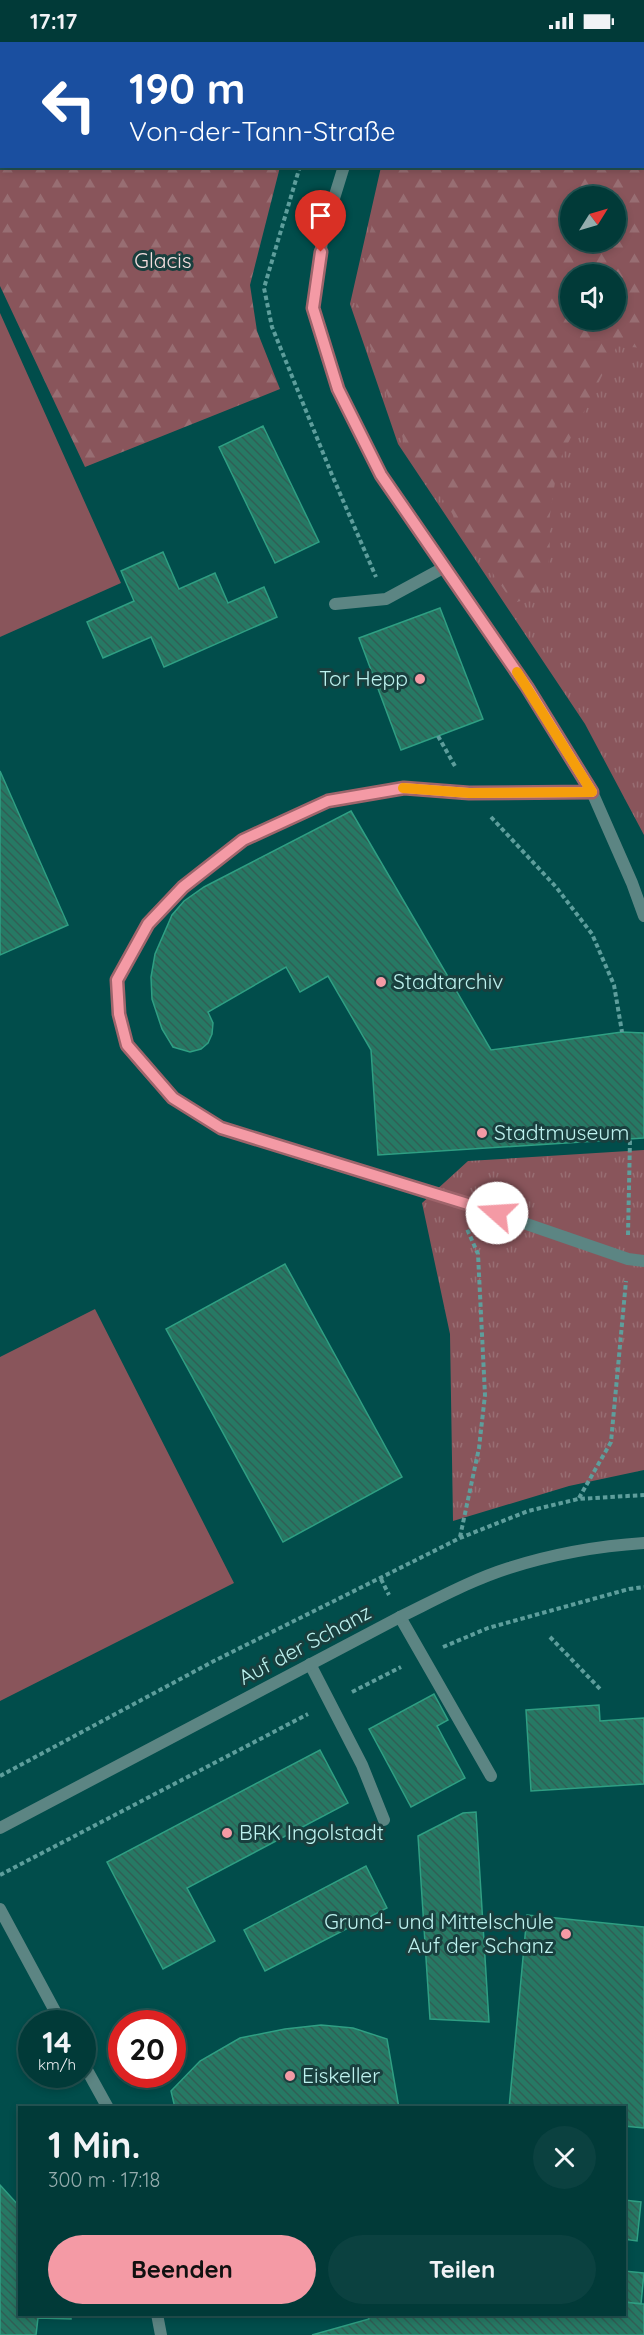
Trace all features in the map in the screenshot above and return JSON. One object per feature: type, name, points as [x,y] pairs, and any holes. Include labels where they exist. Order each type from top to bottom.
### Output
[{"type":"street","points":[[343,168],[323,234],[313,308],[338,389],[381,475],[527,687],[592,792],[644,916]]},
{"type":"street","points":[[335,604],[386,599],[445,567]]},
{"type":"street","points":[[592,792],[469,793],[404,788],[328,801],[243,840],[183,887],[148,924],[117,980],[119,1014],[127,1045],[173,1098],[221,1128],[454,1199],[628,1259],[644,1260]]},
{"type":"street","name":"Auf der Schanz","points":[[0,1828],[400,1617],[464,1586],[508,1569],[601,1546],[644,1543]]},
{"type":"street","points":[[400,1617],[491,1776]]},
{"type":"street","points":[[310,1664],[362,1765],[384,1820]]},
{"type":"street","points":[[0,1909],[54,2010]]},
{"type":"street","points":[[96,2086],[107,2106]]},
{"type":"street","points":[[157,2316],[162,2335]]},
{"type":"path","points":[[438,736],[469,793],[556,887],[592,934],[614,985],[622,1032]]},
{"type":"path","points":[[578,1499],[611,1442],[628,1259],[630,1139]]},
{"type":"path","points":[[454,1199],[478,1254],[485,1366],[485,1395],[479,1448],[460,1538]]},
{"type":"path","points":[[0,1776],[212,1662],[460,1538],[528,1510],[578,1499],[644,1495]]},
{"type":"path","points":[[550,1637],[601,1690]]},
{"type":"green space","name":"Glacis","points":[[0,168],[280,168],[250,285],[257,331],[280,389],[85,467],[0,286]]},
{"type":"green space","points":[[381,168],[644,168],[644,835],[585,724],[398,444],[350,304]]},
{"type":"green space","points":[[383,168],[644,168],[644,348],[617,346],[558,463],[549,521],[550,555],[540,596],[513,603],[405,444],[356,307]]},
{"type":"green space","points":[[0,313],[121,583],[0,637]]},
{"type":"green space","points":[[644,1150],[644,1470],[569,1486],[453,1521],[450,1334],[422,1203],[468,1161]]},
{"type":"green space","points":[[95,1309],[234,1583],[0,1701],[0,1357]]},
{"type":"building","points":[[263,426],[319,542],[275,563],[219,447]]},
{"type":"building","points":[[163,552],[179,589],[215,573],[228,603],[264,587],[277,617],[164,667],[151,637],[103,658],[87,622],[134,601],[121,571]]},
{"type":"building","name":"Tor Hepp","points":[[440,608],[483,719],[401,750],[359,638]]},
{"type":"building","points":[[0,771],[68,925],[0,955]]},
{"type":"building","points":[[351,811],[491,1050],[622,1032],[644,1033],[644,1138],[378,1155],[371,1050],[328,976],[300,992],[286,967],[208,1012],[213,1023],[212,1034],[208,1043],[201,1049],[190,1052],[173,1047],[162,1029],[152,999],[151,977],[155,954],[172,915],[184,901],[204,887]]},
{"type":"building","points":[[285,1264],[402,1477],[283,1542],[166,1329]]},
{"type":"building","points":[[434,1694],[448,1720],[437,1726],[465,1778],[411,1807],[369,1729]]},
{"type":"building","points":[[599,1705],[600,1721],[644,1718],[644,1784],[531,1791],[526,1710]]},
{"type":"building","name":"BRK Ingolstadt","points":[[320,1750],[348,1803],[187,1888],[215,1941],[163,1969],[107,1862]]},
{"type":"building","points":[[476,1812],[489,2022],[430,2019],[418,1836],[463,1813]]},
{"type":"building","points":[[366,1866],[387,1908],[265,1971],[244,1930]]},
{"type":"building","points":[[527,1915],[644,1927],[644,2128],[626,2126],[626,2106],[509,2106]]},
{"type":"building","name":"Eiskeller","points":[[321,2025],[353,2028],[387,2039],[399,2106],[175,2106],[171,2091],[174,2088],[186,2088],[186,2075],[200,2061],[240,2038]]},
{"type":"building","points":[[0,2185],[18,2205],[18,2316],[71,2316],[71,2319],[38,2318],[36,2335],[0,2335]]},
{"type":"building","points":[[626,2200],[641,2202],[637,2241],[626,2239]]},
{"type":"building","points":[[626,2271],[644,2273],[641,2304],[626,2302]]},
{"type":"building","points":[[626,2302],[644,2304],[644,2335],[312,2335],[369,2319],[368,2316],[626,2316]]},
{"type":"slow traffic","points":[[403,788],[469,793],[592,792],[517,672]]},
{"type":"place","name":"Tor Hepp","points":[[420,679]]},
{"type":"place","name":"Stadtarchiv","points":[[381,982]]},
{"type":"place","name":"Stadtmuseum","points":[[482,1133]]},
{"type":"place","name":"BRK Ingolstadt","points":[[227,1833]]},
{"type":"place","name":"Grund- und Mittelschule Auf der Schanz","points":[[566,1934]]},
{"type":"place","name":"Eiskeller","points":[[290,2076]]},
{"type":"route","points":[[321,252],[313,308],[338,389],[381,475],[527,687],[592,792],[469,793],[404,788],[328,801],[243,840],[183,887],[148,924],[117,980],[119,1014],[127,1045],[146,1069],[173,1098],[221,1128],[497,1213]]}]
